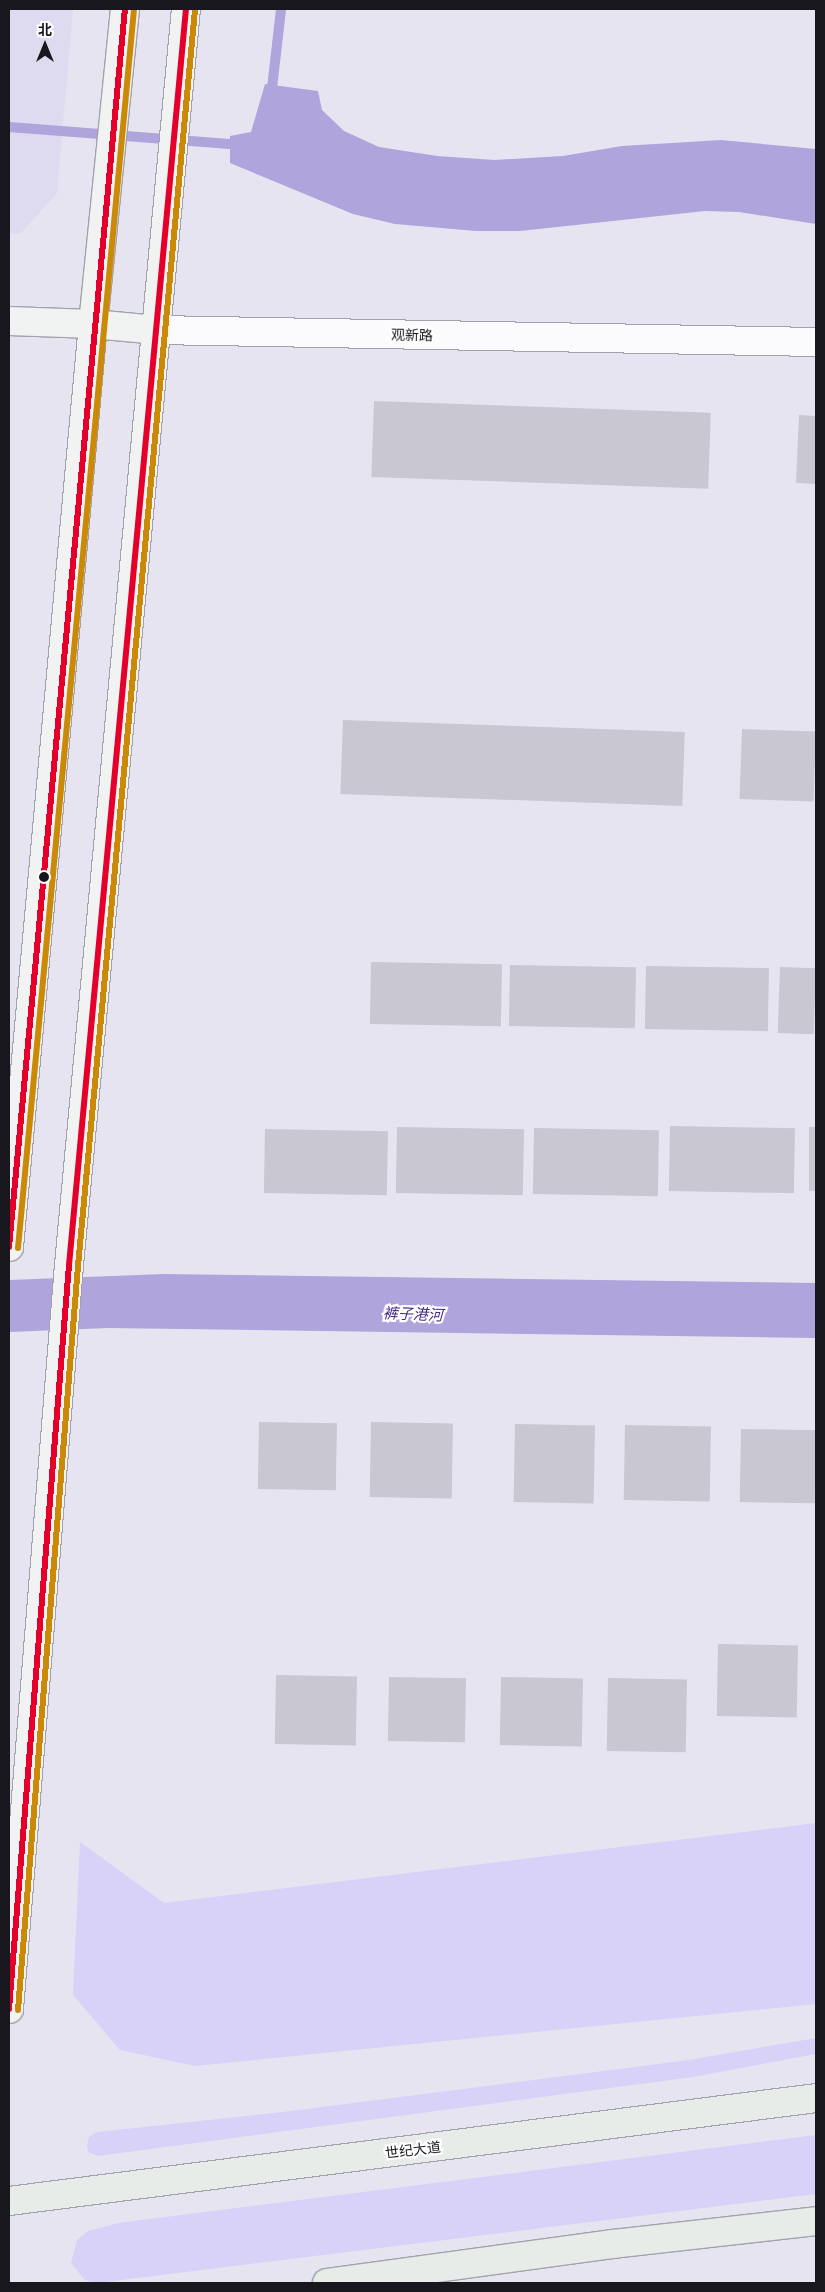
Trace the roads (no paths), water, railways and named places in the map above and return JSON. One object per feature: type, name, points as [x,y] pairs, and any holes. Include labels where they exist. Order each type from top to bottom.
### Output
[{"type":"main road","name":"世纪大道","points":[[9,2201],[816,2098]]},
{"type":"main road","points":[[327,2283],[816,2221]]},
{"type":"street","points":[[9,1247],[92,324],[125,9]]},
{"type":"street","points":[[9,2009],[69,1266],[186,9]]},
{"type":"street","name":"观新路","points":[[9,321],[92,324],[156,330],[816,342]]},
{"type":"water","points":[[265,84],[318,91],[322,110],[344,131],[379,147],[437,156],[495,160],[563,156],[622,146],[721,140],[816,149],[816,224],[739,212],[705,211],[520,231],[476,231],[395,224],[353,214],[230,163],[230,136],[251,132]]},
{"type":"water","name":"裤子港河","points":[[164,1274],[816,1283],[816,1338],[108,1328],[9,1332],[9,1280]]},
{"type":"waterway","points":[[271,97],[281,9]]},
{"type":"waterway","points":[[9,127],[242,145]]}]
